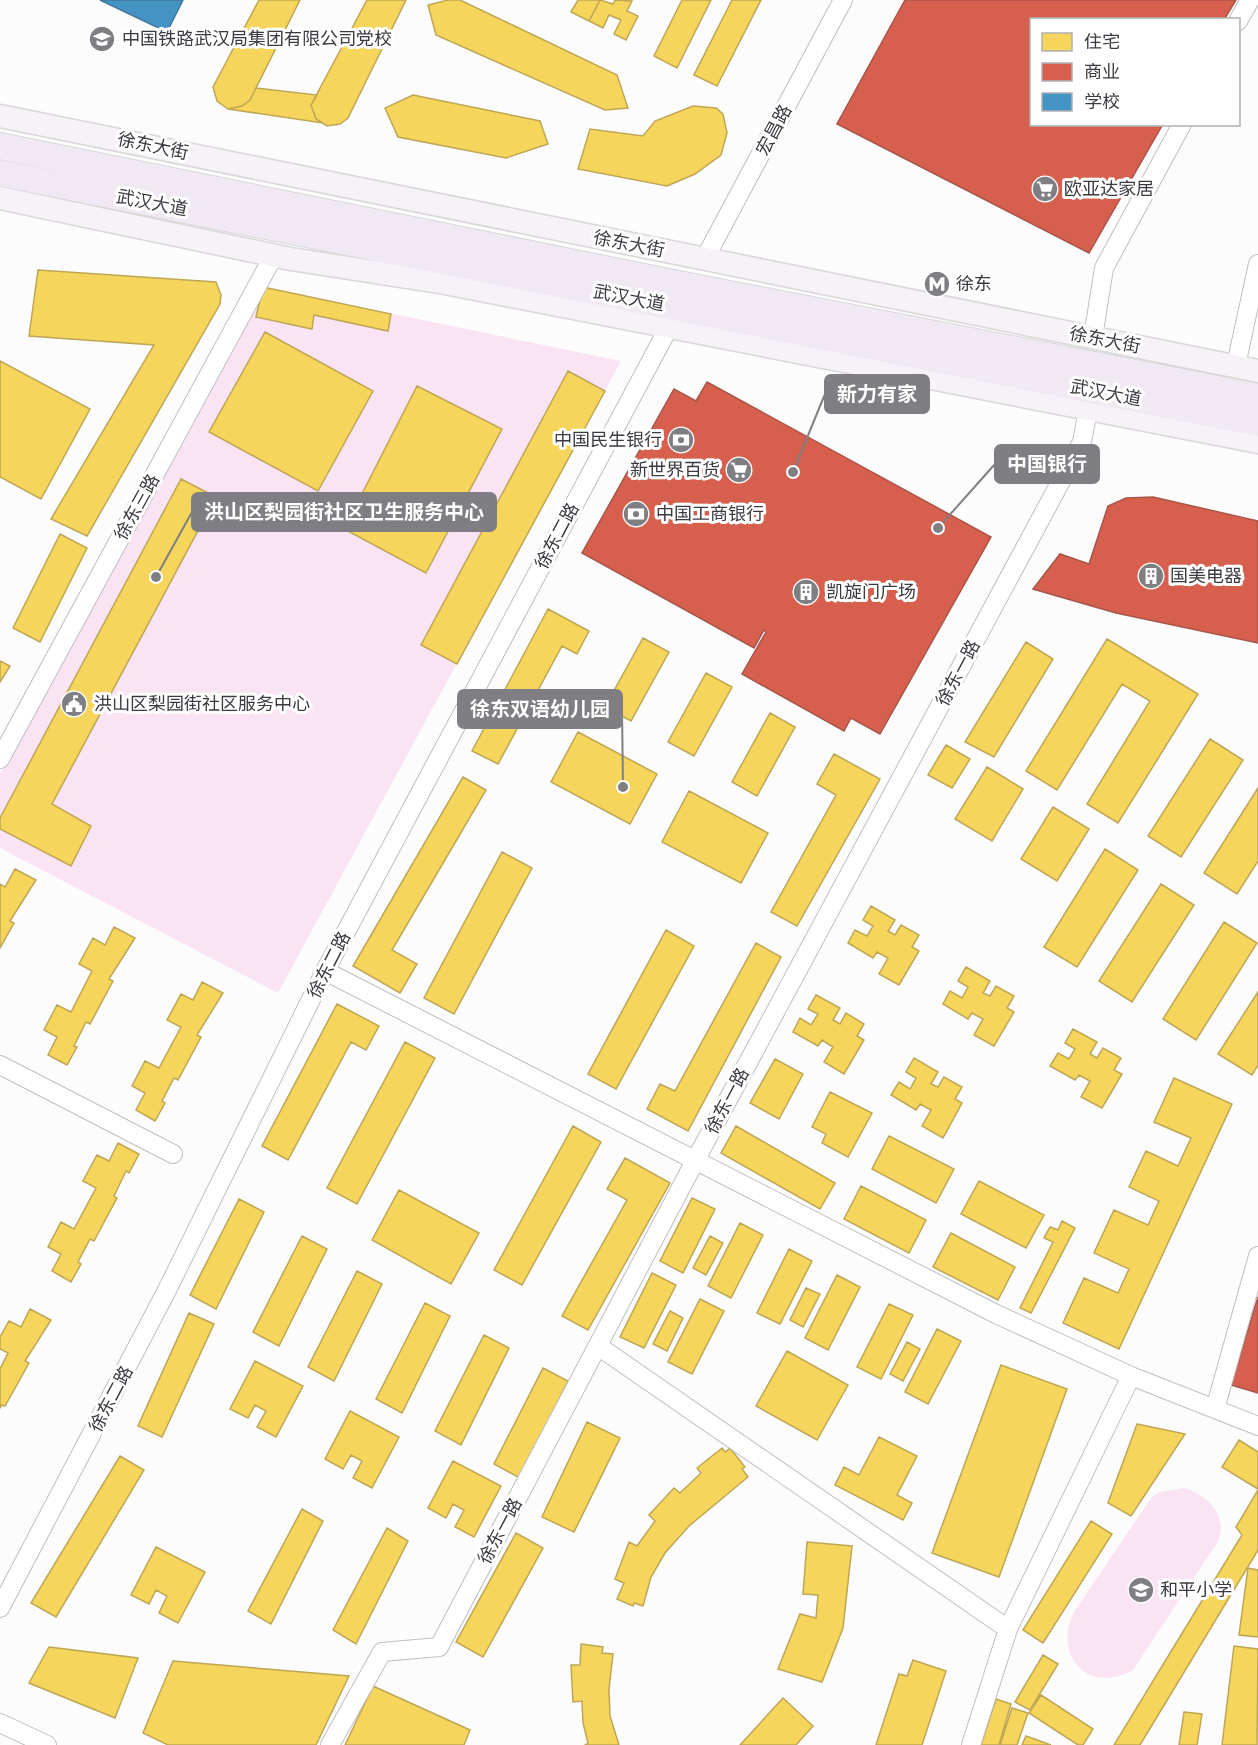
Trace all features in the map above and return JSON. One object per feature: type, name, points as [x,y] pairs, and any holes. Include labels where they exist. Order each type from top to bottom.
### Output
[{"type":"highway","name":"武汉大道","points":[[0,146],[655,279],[1258,397]]},
{"type":"highway","name":"武汉大道","points":[[0,173],[1258,423]]},
{"type":"main road","name":"徐东大街","points":[[0,116],[1258,371]]},
{"type":"main road","points":[[0,198],[274,255],[445,283],[1258,442]]},
{"type":"street","name":"宏昌路","points":[[704,260],[843,0]]},
{"type":"street","points":[[1240,19],[1250,0]]},
{"type":"street","points":[[1093,337],[1104,268],[1181,126]]},
{"type":"street","name":"徐东三路","points":[[0,759],[274,255]]},
{"type":"street","points":[[1236,365],[1258,264]]},
{"type":"street","name":"徐东二路","points":[[0,1608],[165,1294],[325,971],[669,327]]},
{"type":"street","name":"徐东一路","points":[[330,1745],[382,1652],[439,1647],[695,1161],[1082,442],[1088,410]]},
{"type":"street","points":[[325,971],[996,1314],[1131,1376],[1258,1426]]},
{"type":"street","points":[[0,1065],[173,1154]]},
{"type":"street","points":[[1215,1409],[1258,1256]]},
{"type":"street","points":[[598,1346],[1008,1629]]},
{"type":"street","points":[[971,1745],[1008,1629],[1131,1376]]},
{"type":"street","points":[[0,1723],[46,1745]]},
{"type":"shaded area","points":[[263,287],[621,361],[278,993],[0,848],[0,774]]},
{"type":"shaded area","points":[[1184,1488],[1201,1495],[1214,1508],[1221,1524],[1217,1543],[1133,1670],[1117,1676],[1102,1678],[1089,1674],[1079,1667],[1071,1656],[1068,1628],[1074,1612],[1151,1498],[1159,1492]]},
{"type":"building: 住宅","points":[[259,0],[300,0],[250,100],[242,106],[228,109],[217,101],[213,87]]},
{"type":"building: 住宅","points":[[367,0],[406,0],[348,118],[340,124],[327,126],[316,119],[311,105]]},
{"type":"building: 住宅","points":[[448,0],[460,0],[617,75],[628,108],[605,110],[436,35],[428,5]]},
{"type":"building: 住宅","points":[[578,0],[600,0],[589,21],[571,12]]},
{"type":"building: 住宅","points":[[600,0],[613,4],[615,0],[632,1],[627,11],[638,16],[626,40],[614,34],[621,20],[609,15],[603,28],[589,21]]},
{"type":"building: 住宅","points":[[682,0],[711,0],[677,68],[654,56]]},
{"type":"building: 住宅","points":[[732,0],[761,0],[717,86],[694,75]]},
{"type":"building: 住宅","points":[[256,88],[317,95],[311,105],[316,119],[323,123],[228,109],[242,106],[250,100]]},
{"type":"building: 住宅","points":[[413,95],[540,121],[548,144],[506,158],[398,137],[385,108]]},
{"type":"building: 住宅","points":[[693,106],[716,108],[723,114],[727,133],[721,155],[695,174],[667,186],[578,169],[590,129],[643,136],[655,121]]},
{"type":"building: 住宅","points":[[38,270],[216,282],[221,295],[220,304],[87,536],[51,519],[154,345],[29,336]]},
{"type":"building: 住宅","points":[[263,287],[391,314],[388,331],[314,315],[312,329],[256,317]]},
{"type":"building: 住宅","points":[[265,332],[373,391],[318,491],[209,432]]},
{"type":"building: 住宅","points":[[0,361],[90,409],[41,499],[0,477]]},
{"type":"building: 住宅","points":[[568,371],[605,391],[457,664],[421,645]]},
{"type":"building: 住宅","points":[[417,386],[502,429],[426,573],[344,529]]},
{"type":"building: 住宅","points":[[181,479],[216,497],[52,804],[91,826],[71,866],[0,829],[0,818]]},
{"type":"building: 住宅","points":[[60,534],[87,548],[40,642],[13,628]]},
{"type":"building: 住宅","points":[[548,609],[589,631],[577,654],[562,646],[498,764],[472,751]]},
{"type":"building: 住宅","points":[[643,638],[669,652],[631,721],[605,707]]},
{"type":"building: 住宅","points":[[1107,639],[1198,694],[1118,823],[1087,804],[1150,701],[1122,684],[1057,790],[1026,771]]},
{"type":"building: 住宅","points":[[1026,642],[1053,659],[994,757],[965,742]]},
{"type":"building: 住宅","points":[[0,661],[10,666],[0,682]]},
{"type":"building: 住宅","points":[[706,673],[732,687],[694,756],[668,742]]},
{"type":"building: 住宅","points":[[770,713],[795,727],[757,796],[732,782]]},
{"type":"building: 住宅","points":[[578,732],[657,774],[630,824],[551,782]]},
{"type":"building: 住宅","points":[[1210,739],[1243,760],[1181,857],[1148,836]]},
{"type":"building: 住宅","points":[[946,745],[970,759],[952,788],[928,775]]},
{"type":"building: 住宅","points":[[834,754],[880,779],[797,926],[771,912],[836,795],[817,784]]},
{"type":"building: 住宅","points":[[987,767],[1023,789],[992,841],[955,819]]},
{"type":"building: 住宅","points":[[463,777],[486,790],[392,950],[417,964],[400,993],[353,966]]},
{"type":"building: 住宅","points":[[1258,788],[1258,861],[1237,894],[1204,873]]},
{"type":"building: 住宅","points":[[689,791],[768,833],[741,883],[662,842]]},
{"type":"building: 住宅","points":[[1053,807],[1089,829],[1057,881],[1021,859]]},
{"type":"building: 住宅","points":[[1105,849],[1138,870],[1077,967],[1044,947]]},
{"type":"building: 住宅","points":[[502,852],[532,868],[454,1014],[424,998]]},
{"type":"building: 住宅","points":[[15,869],[36,880],[10,921],[14,923],[0,948],[0,884],[5,887]]},
{"type":"building: 住宅","points":[[1161,884],[1194,905],[1132,1002],[1099,981]]},
{"type":"building: 住宅","points":[[871,906],[895,920],[888,931],[895,935],[901,925],[919,935],[912,947],[919,951],[899,985],[879,974],[888,958],[877,952],[873,958],[848,943],[855,930],[867,936],[873,926],[863,920]]},
{"type":"building: 住宅","points":[[1224,922],[1257,943],[1196,1040],[1163,1019]]},
{"type":"building: 住宅","points":[[114,927],[135,938],[109,979],[113,981],[90,1024],[86,1022],[74,1046],[77,1047],[67,1065],[48,1055],[57,1037],[44,1030],[57,1005],[71,1012],[92,971],[79,964],[93,938],[105,945]]},
{"type":"building: 住宅","points":[[666,930],[694,946],[616,1089],[588,1074]]},
{"type":"building: 住宅","points":[[756,943],[781,957],[688,1131],[647,1109],[660,1084],[675,1091]]},
{"type":"building: 住宅","points":[[966,967],[990,981],[983,993],[990,996],[996,986],[1014,996],[1007,1008],[1014,1012],[994,1046],[974,1035],[983,1019],[972,1013],[968,1019],[943,1004],[950,991],[962,998],[968,987],[958,981]]},
{"type":"building: 住宅","points":[[202,982],[223,993],[197,1035],[201,1037],[178,1080],[174,1078],[162,1101],[165,1103],[155,1121],[136,1110],[145,1093],[132,1086],[145,1061],[159,1068],[181,1027],[167,1020],[181,994],[193,1000]]},
{"type":"building: 住宅","points":[[1258,992],[1258,1065],[1252,1075],[1218,1054]]},
{"type":"building: 住宅","points":[[816,995],[840,1008],[833,1020],[840,1024],[846,1013],[864,1024],[857,1036],[864,1040],[844,1074],[824,1062],[833,1047],[822,1040],[818,1046],[793,1032],[800,1018],[811,1025],[818,1014],[808,1009]]},
{"type":"building: 住宅","points":[[337,1004],[379,1026],[366,1050],[351,1042],[288,1160],[262,1146]]},
{"type":"building: 住宅","points":[[1073,1029],[1097,1042],[1090,1054],[1097,1058],[1103,1048],[1121,1058],[1114,1070],[1122,1074],[1102,1108],[1081,1097],[1090,1081],[1079,1075],[1075,1080],[1050,1066],[1058,1053],[1069,1059],[1075,1049],[1065,1043]]},
{"type":"building: 住宅","points":[[405,1042],[435,1058],[357,1204],[327,1188]]},
{"type":"building: 住宅","points":[[914,1058],[938,1072],[931,1084],[938,1087],[944,1077],[962,1087],[955,1099],[962,1103],[943,1138],[922,1126],[931,1110],[920,1104],[916,1110],[891,1095],[899,1082],[910,1089],[916,1078],[906,1072]]},
{"type":"building: 住宅","points":[[775,1059],[803,1074],[779,1119],[750,1103]]},
{"type":"building: 住宅","points":[[1174,1078],[1232,1104],[1119,1349],[1063,1323],[1084,1278],[1118,1293],[1129,1269],[1094,1253],[1114,1210],[1148,1225],[1159,1201],[1129,1187],[1146,1151],[1178,1166],[1191,1138],[1154,1122]]},
{"type":"building: 住宅","points":[[830,1092],[872,1113],[848,1157],[822,1143],[826,1134],[812,1127]]},
{"type":"building: 住宅","points":[[573,1126],[601,1142],[522,1285],[494,1270]]},
{"type":"building: 住宅","points":[[736,1126],[835,1183],[820,1209],[721,1153]]},
{"type":"building: 住宅","points":[[889,1136],[954,1169],[936,1203],[872,1169]]},
{"type":"building: 住宅","points":[[118,1143],[139,1154],[129,1173],[126,1171],[114,1196],[117,1198],[94,1241],[90,1239],[78,1262],[81,1264],[71,1282],[52,1271],[61,1254],[48,1247],[61,1222],[74,1229],[96,1188],[83,1181],[97,1155],[109,1161]]},
{"type":"building: 住宅","points":[[625,1158],[670,1183],[588,1330],[562,1316],[627,1200],[607,1189]]},
{"type":"building: 住宅","points":[[979,1181],[1044,1215],[1026,1248],[961,1214]]},
{"type":"building: 住宅","points":[[861,1186],[926,1220],[909,1253],[844,1219]]},
{"type":"building: 住宅","points":[[399,1190],[479,1233],[451,1284],[372,1240]]},
{"type":"building: 住宅","points":[[692,1198],[715,1209],[683,1273],[660,1261]]},
{"type":"building: 住宅","points":[[239,1199],[264,1212],[216,1309],[190,1295]]},
{"type":"building: 住宅","points":[[1062,1221],[1075,1228],[1031,1313],[1020,1308],[1053,1242],[1044,1238],[1050,1227],[1058,1230]]},
{"type":"building: 住宅","points":[[740,1223],[763,1235],[731,1298],[708,1286]]},
{"type":"building: 住宅","points":[[951,1233],[1015,1267],[998,1300],[933,1267]]},
{"type":"building: 住宅","points":[[302,1236],[327,1249],[279,1346],[253,1332]]},
{"type":"building: 住宅","points":[[710,1236],[723,1243],[706,1275],[693,1268]]},
{"type":"building: 住宅","points":[[789,1249],[812,1261],[780,1324],[757,1313]]},
{"type":"building: 住宅","points":[[357,1271],[382,1284],[334,1381],[308,1367]]},
{"type":"building: 住宅","points":[[652,1273],[676,1285],[644,1348],[620,1337]]},
{"type":"building: 住宅","points":[[837,1275],[860,1287],[828,1350],[805,1338]]},
{"type":"building: 住宅","points":[[806,1288],[820,1294],[803,1327],[790,1320]]},
{"type":"building: 住宅","points":[[700,1299],[724,1311],[692,1374],[668,1362]]},
{"type":"building: 住宅","points":[[425,1303],[450,1316],[402,1413],[376,1399]]},
{"type":"building: 住宅","points":[[889,1304],[913,1315],[881,1379],[857,1367]]},
{"type":"building: 住宅","points":[[30,1309],[51,1320],[25,1361],[29,1363],[5,1406],[2,1405],[0,1408],[0,1369],[8,1353],[0,1349],[0,1337],[9,1321],[21,1327]]},
{"type":"building: 住宅","points":[[670,1311],[683,1318],[667,1351],[653,1344]]},
{"type":"building: 住宅","points":[[189,1313],[214,1324],[162,1437],[138,1426]]},
{"type":"building: 住宅","points":[[937,1329],[961,1341],[928,1404],[905,1392]]},
{"type":"building: 住宅","points":[[484,1335],[509,1348],[461,1445],[435,1431]]},
{"type":"building: 住宅","points":[[907,1342],[920,1349],[903,1381],[890,1374]]},
{"type":"building: 住宅","points":[[787,1351],[848,1385],[817,1440],[756,1406]]},
{"type":"building: 住宅","points":[[255,1361],[303,1386],[276,1437],[257,1427],[266,1411],[255,1405],[248,1418],[230,1409]]},
{"type":"building: 住宅","points":[[1001,1365],[1067,1389],[999,1577],[932,1553]]},
{"type":"building: 住宅","points":[[543,1368],[568,1381],[520,1478],[494,1464]]},
{"type":"building: 住宅","points":[[350,1411],[399,1437],[372,1488],[353,1478],[362,1461],[351,1455],[343,1469],[325,1459]]},
{"type":"building: 住宅","points":[[587,1422],[620,1438],[574,1532],[542,1517]]},
{"type":"building: 住宅","points":[[1137,1424],[1185,1434],[1131,1516],[1108,1503]]},
{"type":"building: 住宅","points":[[879,1437],[917,1456],[897,1495],[912,1503],[903,1520],[835,1485],[844,1467],[859,1475]]},
{"type":"building: 住宅","points":[[1239,1440],[1258,1452],[1258,1489],[1222,1467]]},
{"type":"building: 住宅","points":[[722,1448],[725,1452],[730,1448],[745,1467],[742,1469],[748,1477],[689,1526],[665,1553],[651,1577],[643,1606],[634,1603],[633,1606],[617,1599],[624,1583],[615,1579],[629,1542],[637,1546],[655,1521],[649,1515],[674,1488],[680,1493],[701,1473],[697,1468]]},
{"type":"building: 住宅","points":[[120,1456],[144,1470],[56,1617],[31,1603]]},
{"type":"building: 住宅","points":[[453,1461],[501,1486],[474,1537],[455,1527],[464,1510],[453,1504],[446,1518],[428,1508]]},
{"type":"building: 住宅","points":[[1258,1490],[1258,1550],[1140,1745],[1114,1745],[1242,1535],[1236,1527]]},
{"type":"building: 住宅","points":[[302,1509],[323,1521],[271,1624],[248,1611]]},
{"type":"building: 住宅","points":[[1091,1521],[1112,1534],[1043,1643],[1023,1630]]},
{"type":"building: 住宅","points":[[387,1528],[408,1541],[356,1644],[333,1630]]},
{"type":"building: 住宅","points":[[516,1533],[543,1548],[483,1657],[456,1642]]},
{"type":"building: 住宅","points":[[807,1542],[852,1546],[843,1628],[822,1682],[778,1669],[800,1614],[816,1618],[818,1595],[803,1594]]},
{"type":"building: 住宅","points":[[156,1547],[205,1572],[178,1623],[159,1613],[167,1596],[156,1590],[149,1604],[131,1595]]},
{"type":"building: 住宅","points":[[1248,1568],[1258,1570],[1258,1637],[1239,1635]]},
{"type":"building: 住宅","points":[[581,1644],[603,1647],[602,1653],[613,1654],[609,1689],[610,1716],[619,1745],[585,1745],[588,1743],[583,1723],[582,1701],[573,1702],[571,1665],[580,1665]]},
{"type":"building: 住宅","points":[[1234,1646],[1258,1649],[1257,1745],[1222,1745]]},
{"type":"building: 住宅","points":[[49,1647],[138,1658],[115,1718],[29,1683]]},
{"type":"building: 住宅","points":[[1043,1655],[1058,1664],[1030,1710],[1015,1702]]},
{"type":"building: 住宅","points":[[913,1660],[946,1671],[922,1745],[876,1745],[899,1674],[907,1676]]},
{"type":"building: 住宅","points":[[173,1661],[349,1676],[316,1745],[168,1745],[143,1733]]},
{"type":"building: 住宅","points":[[373,1686],[470,1730],[464,1745],[345,1745]]},
{"type":"building: 住宅","points":[[1041,1695],[1093,1729],[1083,1745],[1078,1745],[1029,1713]]},
{"type":"building: 住宅","points":[[783,1698],[813,1726],[796,1745],[740,1745]]},
{"type":"building: 住宅","points":[[996,1699],[1011,1704],[999,1745],[981,1745]]},
{"type":"building: 住宅","points":[[1012,1708],[1028,1713],[1017,1745],[1000,1745]]},
{"type":"building: 住宅","points":[[1184,1712],[1202,1714],[1197,1745],[1179,1745]]},
{"type":"building: 住宅","points":[[1026,1736],[1051,1745],[1022,1745]]},
{"type":"building: 商业","name":"欧亚达家居","points":[[905,0],[1236,0],[1225,18],[1030,18],[1030,126],[1162,126],[1089,253],[837,124]]},
{"type":"building: 商业","name":"凯旋门广场","points":[[707,382],[991,537],[880,734],[851,718],[844,731],[742,674],[766,632],[764,630],[754,648],[582,553],[674,389],[696,401]]},
{"type":"building: 商业","name":"国美电器","points":[[1153,497],[1258,521],[1258,643],[1116,613],[1033,589],[1060,554],[1089,564],[1108,506],[1126,498]]},
{"type":"building: 商业","points":[[1258,1297],[1258,1393],[1231,1385]]},
{"type":"building: 学校","points":[[100,0],[183,0],[167,32]]},
{"type":"place","name":"中国铁路武汉局集团有限公司党校","points":[[102,39]]},
{"type":"place","name":"欧亚达家居","points":[[1045,189]]},
{"type":"place","name":"徐东","points":[[937,284]]},
{"type":"place","name":"中国民生银行","points":[[681,440]]},
{"type":"place","name":"新世界百货","points":[[739,470]]},
{"type":"place","name":"新力有家","points":[[793,472]]},
{"type":"place","name":"中国工商银行","points":[[636,514]]},
{"type":"place","name":"中国银行","points":[[938,528]]},
{"type":"place","name":"国美电器","points":[[1151,576]]},
{"type":"place","name":"洪山区梨园街社区卫生服务中心","points":[[156,577]]},
{"type":"place","name":"凯旋门广场","points":[[806,592]]},
{"type":"place","name":"洪山区梨园街社区服务中心","points":[[74,704]]},
{"type":"place","name":"徐东双语幼儿园","points":[[623,787]]},
{"type":"place","name":"和平小学","points":[[1141,1590]]}]
